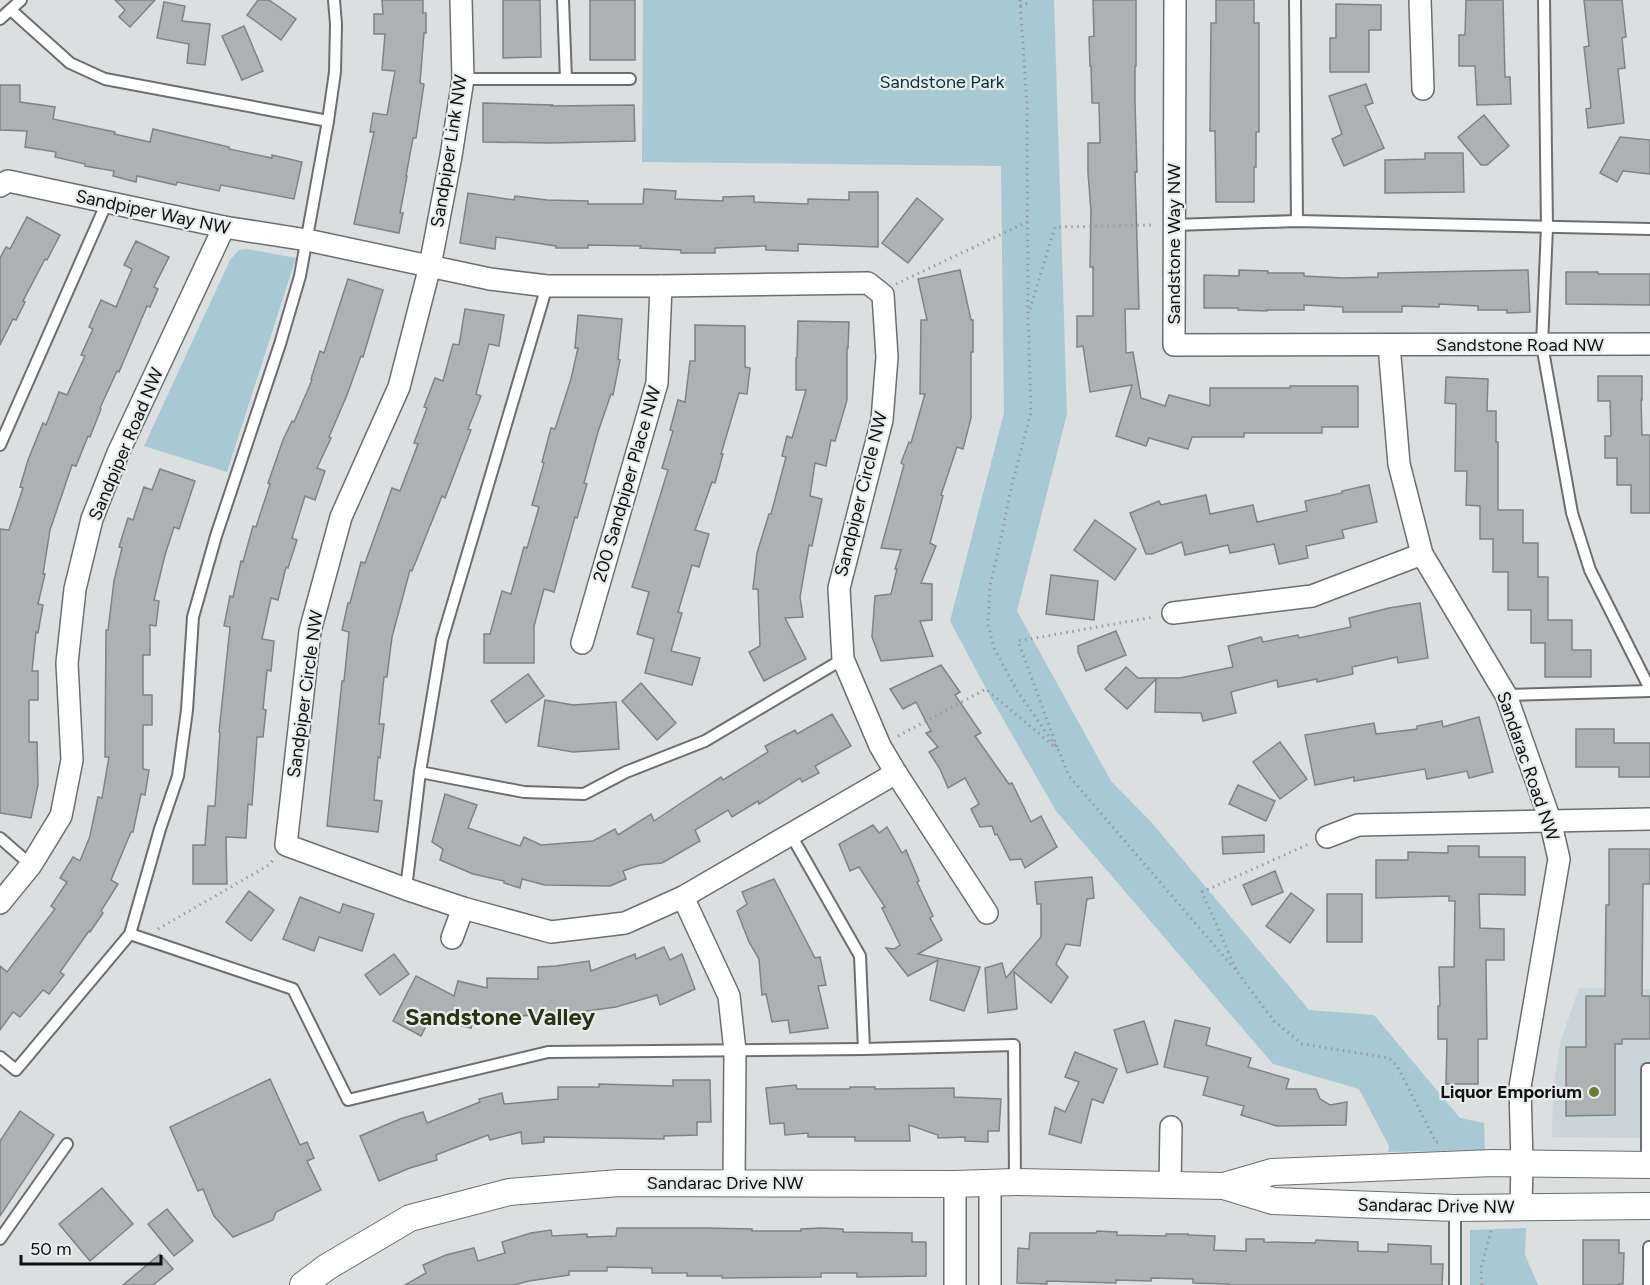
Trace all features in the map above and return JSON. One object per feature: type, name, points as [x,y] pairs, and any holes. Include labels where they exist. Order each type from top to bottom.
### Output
[{"type":"street","name":"Sandpiper Link NW","points":[[430,266],[463,79],[461,0]]},
{"type":"street","name":"Sandstone Way NW","points":[[1175,0],[1174,345],[1389,345]]},
{"type":"street","points":[[1420,0],[1423,89]]},
{"type":"street","name":"Sandpiper Way NW","points":[[0,186],[8,181],[224,227],[307,240]]},
{"type":"street","name":"Sandpiper Road NW","points":[[0,903],[31,865],[61,816],[72,760],[67,663],[75,589],[92,519],[118,453],[224,227]]},
{"type":"street","points":[[307,240],[490,279],[548,286],[868,283],[883,295]]},
{"type":"street","name":"Sandpiper Circle NW","points":[[286,845],[310,631],[341,517],[399,387],[430,266]]},
{"type":"street","name":"200 Sandpiper Place NW","points":[[582,644],[657,383],[661,286]]},
{"type":"street","name":"Sandpiper Circle NW","points":[[883,295],[887,357],[882,420],[839,588],[843,659],[880,746],[987,913]]},
{"type":"street","name":"Sandstone Road NW","points":[[1389,345],[1650,344]]},
{"type":"street","name":"Sandarac Road NW","points":[[1389,345],[1399,464],[1422,554],[1506,695],[1550,820],[1559,859],[1520,1087],[1521,1208]]},
{"type":"street","points":[[1173,613],[1312,596],[1422,554]]},
{"type":"street","points":[[286,845],[463,908],[551,932],[625,923],[683,897],[896,773]]},
{"type":"street","points":[[1327,837],[1358,825],[1650,819]]},
{"type":"street","points":[[683,897],[729,996],[735,1051],[734,1182]]},
{"type":"street","points":[[452,938],[463,908]]},
{"type":"street","points":[[1170,1185],[1171,1127]]},
{"type":"street","name":"Sandarac Drive NW","points":[[1224,1186],[1272,1172],[1493,1163],[1648,1165]]},
{"type":"street","points":[[990,1285],[1002,1182]]},
{"type":"street","name":"Sandarac Drive NW","points":[[303,1285],[327,1267],[410,1218],[509,1192],[619,1183],[955,1184],[1002,1182],[1224,1186],[1273,1201],[1455,1208],[1650,1206]]},
{"type":"street","points":[[955,1184],[955,1285]]},
{"type":"lane","points":[[0,19],[21,0]]},
{"type":"lane","points":[[0,1057],[16,1070],[130,934],[160,829],[178,776],[187,710],[194,617],[216,536],[300,276],[335,72],[334,0]]},
{"type":"lane","points":[[563,0],[566,79]]},
{"type":"lane","points":[[1295,0],[1297,220]]},
{"type":"lane","points":[[1506,695],[1650,690],[1590,570],[1572,513],[1542,345],[1547,227],[1544,0]]},
{"type":"lane","points":[[10,10],[70,63],[105,79],[328,121]]},
{"type":"lane","points":[[463,79],[630,79]]},
{"type":"lane","points":[[0,445],[107,202]]},
{"type":"lane","points":[[1174,225],[1297,220],[1650,229]]},
{"type":"lane","points":[[406,889],[420,772],[442,640],[548,286]]},
{"type":"lane","points":[[420,772],[524,792],[584,794],[626,772],[705,741],[843,659]]},
{"type":"lane","points":[[791,835],[860,956],[864,1049]]},
{"type":"lane","points":[[0,838],[31,865]]},
{"type":"lane","points":[[130,934],[293,989],[348,1100],[548,1052],[735,1051],[1014,1045],[1002,1182]]},
{"type":"lane","points":[[1648,1165],[1647,1069],[1650,1069]]},
{"type":"lane","points":[[0,1239],[68,1144]]},
{"type":"lane","points":[[1455,1208],[1455,1285]]},
{"type":"lane","points":[[1649,1247],[1649,1285]]},
{"type":"path","points":[[1020,0],[1027,105],[1031,413],[1012,484],[990,585],[988,625],[994,648],[1016,689],[1059,752]]},
{"type":"path","points":[[1020,6],[1028,3],[1029,0]]},
{"type":"path","points":[[883,295],[897,283],[1028,222]]},
{"type":"path","points":[[1028,314],[1054,226],[1174,225]]},
{"type":"path","points":[[1173,613],[1017,641],[1070,776],[1238,973],[1274,1021],[1302,1044],[1389,1058],[1397,1066],[1436,1142],[1447,1142]]},
{"type":"path","points":[[880,746],[986,689],[1059,752]]},
{"type":"path","points":[[1238,973],[1202,892],[1327,837]]},
{"type":"path","points":[[145,939],[269,865],[286,845]]},
{"type":"path","points":[[1482,1285],[1481,1268],[1493,1222]]},
{"type":"shaded area","points":[[1579,988],[1650,989],[1650,1138],[1552,1137],[1553,1091],[1560,1043]]},
{"type":"green space","name":"Sandstone Park","points":[[643,0],[1054,0],[1067,414],[1017,611],[1111,781],[1152,823],[1309,1010],[1374,1015],[1460,1118],[1484,1123],[1485,1150],[1388,1152],[1389,1146],[1359,1089],[1273,1064],[1056,811],[950,621],[1004,413],[1001,166],[642,162]]},
{"type":"green space","points":[[247,249],[296,258],[227,472],[144,446],[230,260],[239,250]]},
{"type":"green space","points":[[1526,1228],[1525,1255],[1538,1285],[1470,1285],[1470,1230]]},
{"type":"building","points":[[115,0],[155,0],[130,27],[119,17],[125,10]]},
{"type":"building","points":[[258,0],[269,0],[296,19],[281,40],[247,15]]},
{"type":"building","points":[[382,0],[423,0],[423,13],[426,13],[420,83],[424,84],[416,138],[413,138],[406,176],[399,233],[354,224],[374,132],[370,132],[373,113],[387,115],[395,71],[382,70],[385,34],[374,34],[374,14],[383,14]]},
{"type":"building","points":[[503,0],[540,0],[541,57],[503,58]]},
{"type":"building","points":[[590,0],[635,0],[635,60],[590,60]]},
{"type":"building","points":[[1093,0],[1136,0],[1137,172],[1135,172],[1139,309],[1125,309],[1126,353],[1133,352],[1141,398],[1165,406],[1169,395],[1210,406],[1210,388],[1358,386],[1358,427],[1322,427],[1322,433],[1244,433],[1244,437],[1192,437],[1188,449],[1149,438],[1146,446],[1116,436],[1132,385],[1090,392],[1083,346],[1077,347],[1077,316],[1093,316],[1088,143],[1100,143],[1099,103],[1092,103],[1090,66],[1089,37],[1094,36]]},
{"type":"building","points":[[1216,0],[1254,0],[1254,23],[1259,23],[1259,132],[1256,132],[1254,202],[1216,202],[1215,131],[1210,131],[1211,23],[1216,23]]},
{"type":"building","points":[[1466,0],[1503,0],[1505,77],[1510,77],[1511,104],[1477,105],[1475,66],[1459,66],[1459,35],[1465,35]]},
{"type":"building","points":[[1584,0],[1622,0],[1626,37],[1622,38],[1625,68],[1618,69],[1624,123],[1588,128],[1586,109],[1591,108],[1584,47],[1589,46]]},
{"type":"building","points":[[164,2],[185,6],[182,21],[210,24],[205,65],[187,63],[189,44],[157,38]]},
{"type":"building","points":[[1336,4],[1381,5],[1381,30],[1369,30],[1369,72],[1330,72],[1330,38],[1336,38]]},
{"type":"building","points":[[244,26],[263,71],[242,80],[222,36]]},
{"type":"building","points":[[1366,84],[1373,103],[1365,106],[1384,148],[1344,166],[1332,139],[1342,134],[1329,96]]},
{"type":"building","points":[[0,85],[20,85],[20,102],[55,107],[53,119],[150,142],[153,129],[229,147],[229,149],[302,162],[294,199],[221,185],[219,191],[177,182],[176,185],[137,176],[136,182],[113,176],[114,171],[85,166],[85,164],[55,157],[56,152],[25,147],[27,131],[0,130]]},
{"type":"building","points":[[483,103],[551,106],[634,105],[635,141],[483,142]]},
{"type":"building","points":[[1484,115],[1509,146],[1487,165],[1481,165],[1458,137]]},
{"type":"building","points":[[1620,137],[1650,140],[1650,174],[1623,171],[1617,182],[1600,173]]},
{"type":"building","points":[[1425,153],[1463,153],[1464,192],[1385,193],[1385,160],[1425,159]]},
{"type":"building","points":[[644,189],[676,191],[675,199],[723,201],[723,197],[754,196],[754,202],[808,204],[808,199],[849,200],[849,192],[878,192],[878,247],[798,244],[798,251],[766,250],[766,246],[715,248],[715,253],[681,253],[681,250],[640,248],[641,246],[588,245],[588,248],[556,248],[556,246],[496,237],[495,249],[460,243],[468,193],[514,200],[515,196],[547,200],[588,201],[588,204],[643,204]]},
{"type":"building","points":[[917,198],[943,219],[908,263],[882,243]]},
{"type":"building","points":[[27,217],[60,235],[23,301],[25,302],[16,320],[13,319],[0,345],[0,258],[6,247],[10,249]]},
{"type":"building","points":[[136,241],[169,257],[154,287],[158,289],[150,307],[147,306],[119,372],[117,371],[100,408],[90,437],[88,436],[76,466],[72,465],[50,530],[43,574],[45,574],[38,604],[43,605],[38,633],[36,632],[32,671],[38,671],[38,700],[29,700],[29,742],[37,742],[38,785],[31,818],[0,813],[0,529],[9,530],[23,488],[20,487],[28,460],[43,423],[46,425],[59,392],[67,395],[85,356],[81,355],[93,329],[89,327],[101,300],[116,307],[132,269],[124,265]]},
{"type":"building","points":[[960,270],[971,320],[973,320],[971,418],[963,449],[957,447],[941,495],[943,496],[930,543],[936,546],[921,583],[932,584],[932,620],[920,621],[933,656],[881,661],[872,637],[875,596],[891,594],[901,550],[881,548],[904,465],[901,463],[909,442],[911,443],[925,394],[920,394],[921,320],[927,320],[918,279]]},
{"type":"building","points":[[1239,270],[1304,273],[1304,276],[1344,278],[1378,277],[1378,273],[1528,270],[1530,312],[1507,313],[1507,310],[1478,310],[1478,306],[1439,304],[1439,307],[1402,306],[1402,312],[1343,312],[1343,307],[1304,305],[1304,310],[1204,308],[1204,275],[1239,276]]},
{"type":"building","points":[[1566,272],[1650,274],[1650,305],[1566,304]]},
{"type":"building","points":[[348,279],[383,290],[363,357],[361,356],[329,437],[331,438],[317,468],[325,471],[315,500],[305,496],[292,538],[297,540],[288,568],[286,567],[278,600],[271,598],[262,639],[274,641],[271,671],[267,670],[263,737],[257,737],[252,805],[248,804],[246,838],[226,837],[227,884],[193,884],[193,845],[205,845],[208,806],[215,806],[219,732],[230,627],[224,626],[230,596],[233,597],[241,561],[243,562],[253,526],[256,527],[283,440],[292,421],[294,422],[312,380],[320,351],[324,353]]},
{"type":"building","points":[[465,309],[504,315],[499,346],[489,344],[476,394],[481,396],[468,429],[471,430],[445,498],[442,496],[412,571],[410,570],[392,637],[387,677],[384,677],[379,724],[384,724],[374,800],[382,801],[378,832],[327,826],[349,632],[342,630],[348,603],[350,603],[361,562],[365,563],[392,488],[400,491],[418,444],[414,443],[435,378],[443,381],[453,344],[459,345]]},
{"type":"building","points":[[578,315],[622,319],[618,359],[620,360],[613,395],[611,394],[598,432],[584,483],[587,484],[577,518],[575,517],[554,592],[544,589],[534,626],[534,663],[484,663],[484,634],[490,634],[502,591],[511,594],[524,547],[527,548],[539,507],[532,505],[551,428],[555,429],[571,379],[578,348],[575,348]]},
{"type":"building","points":[[798,321],[849,322],[847,400],[835,441],[831,440],[826,466],[815,463],[810,496],[822,499],[812,546],[809,545],[800,597],[803,617],[785,618],[806,659],[764,681],[749,652],[760,646],[758,589],[753,589],[757,553],[769,514],[771,514],[786,457],[782,456],[787,436],[792,438],[806,390],[796,390]]},
{"type":"building","points":[[695,325],[745,326],[745,367],[750,368],[747,394],[739,393],[715,483],[712,482],[695,530],[709,534],[699,567],[692,565],[678,612],[682,613],[671,651],[700,658],[692,685],[645,673],[654,639],[637,634],[649,592],[632,587],[668,470],[662,468],[673,431],[670,430],[678,400],[685,402],[690,361],[695,361]]},
{"type":"building","points":[[1598,376],[1642,376],[1642,435],[1650,435],[1650,513],[1631,513],[1631,485],[1617,485],[1617,458],[1605,458],[1605,436],[1611,436],[1610,401],[1598,401]]},
{"type":"building","points":[[1446,377],[1488,379],[1487,411],[1496,411],[1498,510],[1523,510],[1523,543],[1538,543],[1538,577],[1548,577],[1548,620],[1572,620],[1572,650],[1591,650],[1591,677],[1545,677],[1545,643],[1531,643],[1531,610],[1508,610],[1508,572],[1493,572],[1493,539],[1480,539],[1480,506],[1466,505],[1467,471],[1455,471],[1456,404],[1445,403]]},
{"type":"building","points":[[160,469],[195,481],[179,529],[174,527],[165,555],[154,600],[159,601],[156,626],[150,625],[150,655],[143,655],[143,695],[152,695],[152,725],[143,725],[143,769],[149,770],[145,795],[141,794],[133,832],[131,832],[111,880],[118,884],[101,911],[103,913],[60,972],[64,975],[49,994],[43,990],[20,1017],[13,1012],[0,1030],[0,966],[7,972],[55,909],[51,906],[67,882],[60,878],[73,857],[80,861],[90,836],[98,797],[102,798],[109,757],[105,757],[106,630],[108,630],[114,581],[122,548],[119,547],[128,518],[133,520],[144,487],[152,490]]},
{"type":"building","points":[[1369,485],[1377,522],[1342,530],[1344,538],[1306,546],[1308,558],[1279,564],[1274,544],[1230,553],[1228,545],[1185,555],[1182,542],[1152,554],[1146,554],[1130,513],[1159,501],[1161,505],[1206,495],[1210,514],[1253,505],[1257,522],[1307,511],[1305,501]]},
{"type":"building","points":[[1095,520],[1136,549],[1115,580],[1074,550]]},
{"type":"building","points":[[1051,575],[1098,581],[1094,620],[1046,614]]},
{"type":"building","points":[[1420,603],[1428,658],[1398,663],[1397,657],[1352,667],[1353,674],[1317,682],[1317,679],[1278,687],[1277,680],[1231,692],[1236,713],[1203,721],[1201,713],[1155,712],[1156,679],[1127,709],[1105,689],[1126,667],[1138,678],[1180,678],[1233,667],[1228,646],[1261,637],[1263,642],[1298,635],[1299,638],[1351,627],[1349,618]]},
{"type":"building","points":[[1116,631],[1126,655],[1086,671],[1078,652],[1078,646]]},
{"type":"building","points":[[941,665],[960,692],[955,695],[981,733],[975,736],[1009,784],[1012,783],[1031,822],[1041,816],[1057,847],[1025,868],[1021,859],[1010,860],[992,826],[980,827],[971,809],[979,804],[965,778],[948,788],[929,752],[938,747],[926,733],[931,731],[916,702],[903,709],[890,689]]},
{"type":"building","points":[[528,674],[544,696],[506,723],[491,701]]},
{"type":"building","points":[[641,683],[676,723],[657,740],[622,701]]},
{"type":"building","points":[[545,700],[573,705],[616,702],[619,749],[573,752],[538,746]]},
{"type":"building","points":[[832,714],[851,746],[815,766],[819,773],[802,782],[800,778],[759,804],[758,801],[732,817],[728,810],[695,830],[700,841],[662,863],[640,865],[623,871],[626,879],[610,886],[545,885],[522,879],[520,888],[504,883],[504,881],[473,874],[440,860],[443,849],[432,842],[445,794],[477,805],[468,828],[520,846],[524,837],[541,845],[593,841],[615,829],[618,835],[651,814],[654,821],[721,777],[723,780],[768,752],[765,746],[795,730],[797,734]]},
{"type":"building","points":[[1479,717],[1493,772],[1469,778],[1467,771],[1427,779],[1425,769],[1354,781],[1354,777],[1315,785],[1305,735],[1374,723],[1376,734],[1417,729],[1417,726],[1442,721],[1443,727]]},
{"type":"building","points":[[1576,729],[1614,729],[1614,743],[1650,743],[1650,777],[1619,777],[1619,767],[1576,767]]},
{"type":"building","points":[[1280,742],[1307,779],[1280,799],[1253,762]]},
{"type":"building","points":[[1238,785],[1275,801],[1266,821],[1229,804]]},
{"type":"building","points":[[873,825],[879,833],[887,827],[902,853],[906,850],[919,881],[917,882],[933,916],[930,918],[942,940],[918,954],[980,967],[964,1011],[930,1000],[938,960],[908,976],[886,948],[894,949],[900,945],[882,908],[885,907],[859,867],[850,871],[839,844]]},
{"type":"building","points":[[1264,835],[1264,852],[1223,854],[1222,837]]},
{"type":"building","points":[[1448,846],[1479,846],[1479,857],[1525,857],[1525,895],[1479,894],[1480,928],[1504,929],[1504,960],[1486,960],[1487,1039],[1478,1039],[1478,1084],[1446,1084],[1447,1039],[1438,1039],[1439,967],[1454,967],[1455,901],[1449,901],[1449,896],[1376,898],[1376,860],[1408,860],[1408,852],[1448,853]]},
{"type":"building","points":[[1609,849],[1650,849],[1650,884],[1643,884],[1642,996],[1650,996],[1650,1039],[1622,1039],[1622,1044],[1615,1044],[1615,1115],[1566,1116],[1566,1047],[1586,1047],[1586,996],[1605,996]]},
{"type":"building","points":[[1275,871],[1283,892],[1252,905],[1243,885]]},
{"type":"building","points":[[1092,877],[1094,898],[1087,899],[1080,946],[1066,944],[1056,964],[1068,977],[1051,1003],[1014,972],[1017,1009],[988,1013],[985,968],[1002,963],[1006,978],[1041,937],[1041,904],[1037,904],[1035,882]]},
{"type":"building","points":[[774,879],[815,958],[820,957],[826,985],[818,986],[828,1028],[790,1033],[788,1020],[772,1022],[766,994],[762,995],[759,959],[749,942],[737,911],[747,904],[742,892]]},
{"type":"building","points":[[249,891],[274,910],[251,941],[226,922]]},
{"type":"building","points":[[1291,893],[1314,910],[1290,943],[1266,926]]},
{"type":"building","points":[[1327,894],[1362,894],[1362,942],[1327,942]]},
{"type":"building","points":[[300,897],[340,913],[343,904],[374,914],[362,951],[319,937],[314,951],[283,939]]},
{"type":"building","points":[[664,947],[670,960],[682,954],[695,989],[660,1005],[657,995],[616,1007],[572,1013],[519,1016],[519,1019],[474,1017],[471,1028],[430,1018],[421,1036],[393,1021],[416,976],[454,996],[458,981],[487,988],[487,978],[538,979],[538,967],[589,961],[591,971],[635,954],[636,959]]},
{"type":"building","points":[[394,954],[409,974],[380,995],[365,975]]},
{"type":"building","points":[[1175,1020],[1210,1028],[1206,1045],[1251,1058],[1248,1067],[1289,1079],[1286,1089],[1316,1089],[1320,1099],[1330,1105],[1347,1102],[1346,1125],[1277,1126],[1241,1115],[1244,1106],[1203,1095],[1208,1077],[1164,1067]]},
{"type":"building","points":[[1144,1021],[1158,1064],[1127,1073],[1114,1030]]},
{"type":"building","points":[[1075,1052],[1117,1069],[1103,1103],[1092,1099],[1081,1143],[1049,1134],[1055,1107],[1065,1112],[1079,1082],[1065,1077]]},
{"type":"building","points":[[270,1079],[300,1145],[307,1142],[314,1158],[307,1161],[321,1190],[276,1212],[273,1220],[233,1237],[214,1216],[203,1189],[198,1191],[170,1127]]},
{"type":"building","points":[[673,1080],[710,1080],[711,1122],[697,1122],[697,1135],[664,1136],[664,1139],[544,1137],[544,1142],[522,1144],[521,1132],[490,1140],[488,1135],[436,1155],[437,1160],[379,1181],[360,1136],[423,1112],[427,1123],[480,1102],[479,1099],[502,1093],[504,1104],[558,1099],[558,1087],[599,1087],[599,1084],[673,1086]]},
{"type":"building","points":[[796,1085],[797,1089],[954,1088],[954,1097],[1001,1099],[999,1131],[988,1131],[988,1142],[965,1141],[965,1137],[938,1138],[938,1135],[909,1125],[910,1141],[855,1141],[855,1137],[808,1137],[808,1133],[785,1135],[784,1123],[770,1124],[766,1088]]},
{"type":"building","points":[[20,1111],[54,1135],[0,1216],[0,1141]]},
{"type":"building","points":[[102,1188],[133,1224],[90,1261],[59,1224]]},
{"type":"building","points":[[167,1209],[193,1241],[174,1256],[148,1224]]},
{"type":"building","points":[[617,1228],[801,1231],[801,1229],[821,1228],[843,1229],[843,1232],[912,1233],[912,1242],[926,1242],[926,1276],[857,1277],[857,1273],[821,1273],[821,1277],[722,1278],[722,1276],[687,1276],[687,1273],[652,1273],[652,1268],[607,1267],[607,1271],[569,1271],[569,1275],[514,1285],[405,1285],[426,1273],[423,1265],[446,1255],[474,1248],[478,1261],[505,1253],[502,1242],[531,1233],[551,1230],[552,1236],[587,1234],[587,1237],[616,1236]]},
{"type":"building","points":[[1097,1231],[1117,1232],[1117,1235],[1215,1236],[1214,1250],[1246,1251],[1246,1239],[1264,1239],[1264,1242],[1315,1243],[1316,1240],[1358,1242],[1358,1251],[1388,1252],[1388,1244],[1431,1246],[1431,1264],[1443,1264],[1442,1285],[1229,1285],[1193,1283],[1193,1279],[1151,1278],[1151,1281],[1116,1280],[1116,1283],[1047,1281],[1047,1284],[1017,1283],[1018,1248],[1029,1249],[1030,1233],[1096,1233]]},
{"type":"building","points":[[1583,1240],[1619,1240],[1619,1253],[1624,1253],[1623,1284],[1583,1285]]},
{"type":"building","points":[[160,1254],[173,1269],[153,1285],[123,1285]]},
{"type":"place","name":"Liquor Emporium","points":[[1594,1092]]},
{"type":"district","name":"Sandstone Valley","points":[[500,1017]]}]
